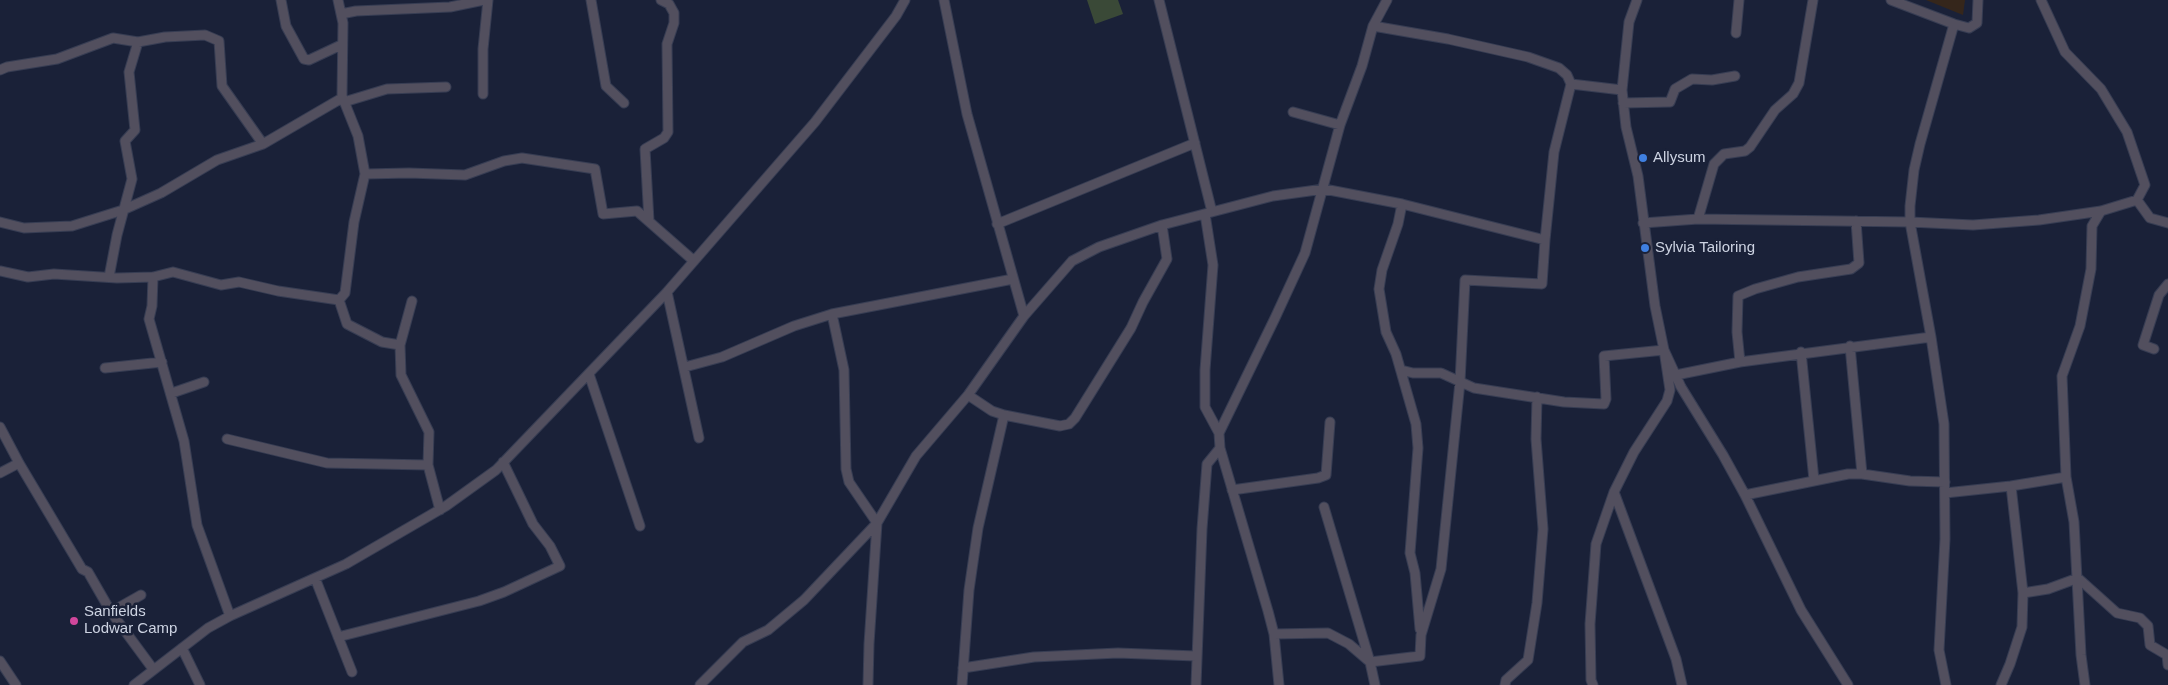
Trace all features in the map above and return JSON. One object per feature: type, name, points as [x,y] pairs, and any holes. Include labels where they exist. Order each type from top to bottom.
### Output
[{"type":"street","points":[[281,0],[286,26],[304,59],[309,60],[342,45]]},
{"type":"street","points":[[338,0],[343,23],[343,100],[358,136],[366,174],[354,222],[346,293],[340,300]]},
{"type":"street","points":[[341,14],[356,11],[450,7],[484,0]]},
{"type":"street","points":[[483,94],[483,49],[488,0]]},
{"type":"street","points":[[591,0],[606,86],[624,102]]},
{"type":"street","points":[[649,221],[645,149],[664,138],[668,132],[669,123],[668,44],[674,23],[674,13],[669,4],[662,0]]},
{"type":"street","points":[[134,685],[144,682],[153,669],[208,628],[230,616],[346,564],[440,510],[474,487],[503,462],[667,292],[815,122],[896,16],[905,0]]},
{"type":"street","points":[[944,0],[967,114],[1012,279],[1024,316]]},
{"type":"street","points":[[1159,0],[1195,144],[1208,213],[1212,265],[1205,370],[1205,407],[1219,433],[1220,448],[1262,585],[1274,634],[1279,685]]},
{"type":"street","points":[[1219,433],[1275,318],[1304,253],[1324,190],[1340,125],[1362,66],[1373,26],[1386,0]]},
{"type":"street","points":[[1736,33],[1739,0]]},
{"type":"street","points":[[1698,219],[1714,164],[1724,154],[1745,151],[1750,147],[1775,110],[1793,94],[1799,83],[1813,0]]},
{"type":"street","points":[[1891,0],[1968,28],[1975,25],[1977,20],[1978,0]]},
{"type":"street","points":[[1643,223],[1698,219],[1910,222],[1974,225],[2017,222],[2102,210],[2137,200],[2145,185],[2127,132],[2101,89],[2065,52],[2041,0]]},
{"type":"street","points":[[1593,685],[1590,624],[1596,544],[1614,492],[1634,452],[1667,401],[1670,390],[1655,306],[1638,176],[1630,149],[1622,103],[1629,22],[1633,1]]},
{"type":"street","points":[[1946,685],[1939,650],[1945,539],[1944,424],[1931,337],[1910,222],[1910,192],[1914,170],[1954,24]]},
{"type":"street","points":[[1373,26],[1448,39],[1528,58],[1559,68],[1567,75],[1571,84],[1554,152],[1542,284],[1465,280],[1460,382],[1441,570],[1421,635]]},
{"type":"street","points":[[0,70],[6,67],[56,59],[113,38],[138,42],[205,35],[219,41],[222,86],[263,144]]},
{"type":"street","points":[[109,277],[123,210],[132,179],[125,140],[135,130],[129,72],[138,42]]},
{"type":"street","points":[[1622,103],[1670,102],[1676,89],[1692,79],[1712,80],[1735,76]]},
{"type":"street","points":[[1571,84],[1622,90]]},
{"type":"street","points":[[0,222],[24,228],[72,226],[123,210],[161,193],[217,160],[263,144],[343,100],[387,89],[446,87]]},
{"type":"street","points":[[1293,112],[1340,125]]},
{"type":"street","points":[[997,224],[1195,144]]},
{"type":"street","points":[[366,174],[465,175],[504,161],[522,158],[594,169],[603,214],[637,210],[694,261]]},
{"type":"street","points":[[700,685],[743,642],[768,630],[804,600],[877,523],[916,456],[968,395],[1024,316],[1072,261],[1098,247],[1162,225],[1272,196],[1324,190],[1402,204],[1545,240]]},
{"type":"street","points":[[2137,200],[2150,218],[2168,223]]},
{"type":"street","points":[[1274,634],[1328,633],[1349,644],[1370,662],[1420,656],[1421,635],[1415,573],[1410,553],[1418,437],[1416,420],[1401,370],[1386,332],[1379,289],[1382,270],[1398,224],[1402,204]]},
{"type":"street","points":[[2085,685],[2081,655],[2074,522],[2066,477],[2062,376],[2080,326],[2091,269],[2092,226],[2102,210]]},
{"type":"street","points":[[1740,362],[1737,332],[1738,296],[1755,288],[1798,277],[1855,266],[1859,263],[1856,221]]},
{"type":"street","points":[[968,395],[992,411],[1004,415],[1060,426],[1069,424],[1075,418],[1131,328],[1167,259],[1162,225]]},
{"type":"street","points":[[0,271],[28,277],[54,274],[152,277],[173,272],[221,285],[239,282],[278,291],[340,300]]},
{"type":"street","points":[[152,277],[152,306],[149,319],[172,393],[184,440],[197,525],[230,616]]},
{"type":"street","points":[[685,367],[722,357],[794,326],[832,314],[1012,279]]},
{"type":"street","points":[[2154,349],[2143,345],[2159,294],[2168,284]]},
{"type":"street","points":[[667,292],[685,367],[699,438]]},
{"type":"street","points":[[340,300],[347,324],[382,342],[400,345]]},
{"type":"street","points":[[412,301],[400,345],[401,374],[429,432],[428,465],[440,510]]},
{"type":"street","points":[[832,314],[844,370],[846,469],[848,482],[877,523],[868,685]]},
{"type":"street","points":[[1676,375],[1801,352],[1931,337]]},
{"type":"street","points":[[1850,346],[1862,474]]},
{"type":"street","points":[[1664,350],[1681,387],[1745,494],[1801,610],[1848,685]]},
{"type":"street","points":[[1401,370],[1413,373],[1441,373],[1474,388],[1564,402],[1604,404],[1606,399],[1604,356],[1664,350]]},
{"type":"street","points":[[1801,352],[1814,480]]},
{"type":"street","points":[[105,368],[162,362]]},
{"type":"street","points":[[589,374],[640,526]]},
{"type":"street","points":[[172,393],[204,382]]},
{"type":"street","points":[[1505,685],[1506,680],[1528,660],[1537,603],[1543,529],[1536,439],[1537,397]]},
{"type":"street","points":[[962,685],[969,590],[978,528],[1004,415]]},
{"type":"street","points":[[1232,490],[1318,478],[1326,475],[1330,422]]},
{"type":"street","points":[[0,427],[19,463],[82,569],[88,572],[111,612],[153,669]]},
{"type":"street","points":[[227,440],[327,463],[428,465]]},
{"type":"street","points":[[1196,685],[1202,529],[1207,464],[1220,448]]},
{"type":"street","points":[[338,638],[479,601],[504,592],[560,566],[550,546],[533,524],[503,462]]},
{"type":"street","points":[[0,473],[19,463]]},
{"type":"street","points":[[1745,494],[1837,475],[1862,474],[1910,481],[1945,482]]},
{"type":"street","points":[[1945,493],[2012,486],[2066,477]]},
{"type":"street","points":[[2001,685],[2022,627],[2023,593],[2012,486]]},
{"type":"street","points":[[1614,492],[1676,659],[1682,685]]},
{"type":"street","points":[[1324,507],[1370,662],[1375,685]]},
{"type":"street","points":[[315,578],[352,672]]},
{"type":"street","points":[[2023,593],[2048,589],[2078,578]]},
{"type":"street","points":[[2078,578],[2117,613],[2140,618],[2148,626],[2150,645],[2166,655],[2168,665]]},
{"type":"street","points":[[111,612],[142,595]]},
{"type":"street","points":[[182,648],[200,685]]},
{"type":"street","points":[[963,668],[1052,656],[1118,653],[1196,656]]},
{"type":"street","points":[[0,661],[16,685]]},
{"type":"shaded area","points":[[1926,0],[1965,0],[1963,15]]},
{"type":"green space","points":[[1087,0],[1118,0],[1123,14],[1095,24]]},
{"type":"place","name":"Allysum","points":[[1643,158]]},
{"type":"place","name":"Sylvia Tailoring","points":[[1645,248]]},
{"type":"place","name":"Sanfields Lodwar Camp","points":[[74,621]]}]
